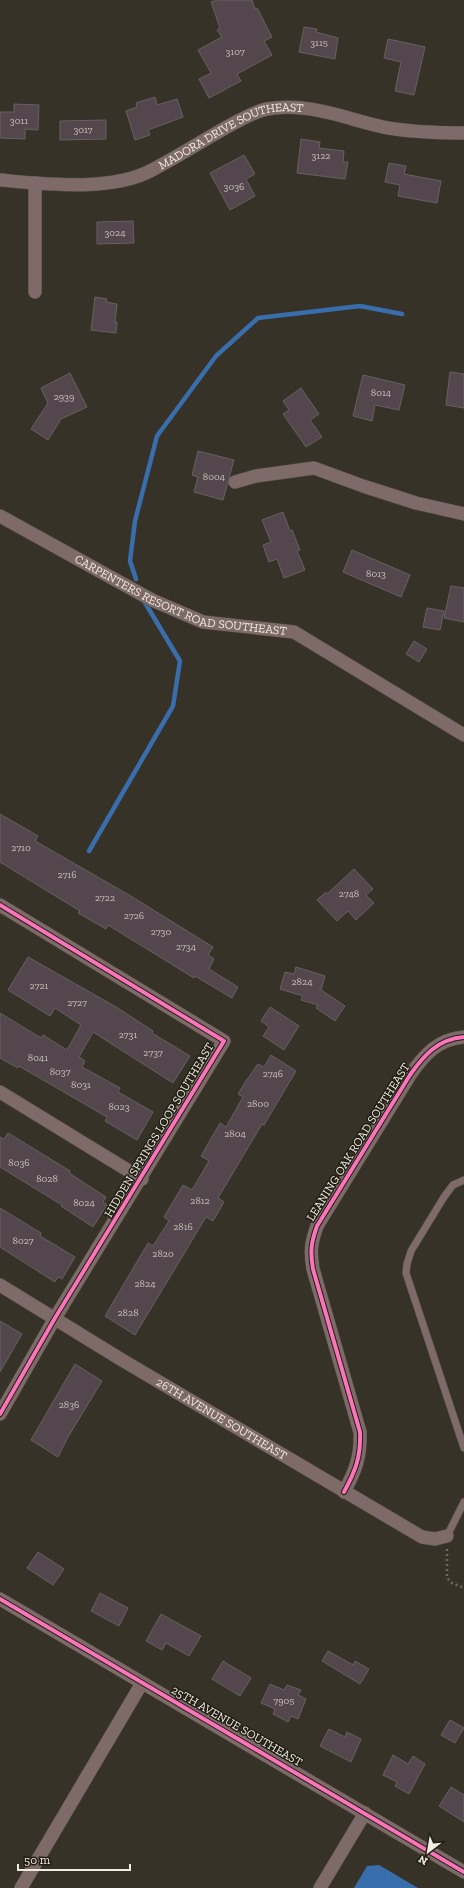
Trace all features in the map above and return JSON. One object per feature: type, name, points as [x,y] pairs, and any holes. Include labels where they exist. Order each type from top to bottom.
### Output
[{"type":"street","name":"MADORA DRIVE SOUTHEAST","points":[[0,180],[50,184],[106,183],[120,181],[151,171],[217,132],[255,112],[278,107],[309,108],[350,117],[383,127],[414,131],[464,133]]},
{"type":"street","points":[[35,183],[35,292]]},
{"type":"street","points":[[235,482],[256,476],[314,468],[416,503],[464,514]]},
{"type":"street","name":"CARPENTERS RESORT ROAD SOUTHEAST","points":[[0,516],[152,600],[203,622],[294,632],[464,735]]},
{"type":"street","name":"HIDDEN SPRINGS LOOP SOUTHEAST","points":[[0,905],[224,1041],[142,1179],[56,1318],[0,1414]]},
{"type":"street","name":"LEANING OAK ROAD SOUTHEAST","points":[[344,1492],[355,1472],[361,1449],[360,1432],[313,1268],[310,1250],[312,1240],[317,1226],[410,1075],[426,1054],[440,1043],[451,1039],[464,1037]]},
{"type":"street","points":[[0,1092],[142,1179]]},
{"type":"street","name":"26TH AVENUE SOUTHEAST","points":[[0,1285],[344,1492],[422,1537],[435,1539],[447,1536]]},
{"type":"street","name":"25TH AVENUE SOUTHEAST","points":[[0,1599],[464,1872]]},
{"type":"street","points":[[21,1888],[142,1683]]},
{"type":"street","points":[[320,1888],[365,1813]]},
{"type":"lane","points":[[464,1180],[453,1185],[432,1217],[411,1251],[406,1273],[464,1448]]},
{"type":"lane","points":[[447,1536],[464,1502]]},
{"type":"path","points":[[447,1536],[447,1578],[452,1583],[464,1588]]},
{"type":"water","points":[[379,1865],[418,1888],[354,1888],[367,1866]]},
{"type":"building","points":[[218,0],[252,0],[255,9],[257,8],[272,37],[264,41],[272,55],[237,74],[241,81],[209,98],[199,79],[211,73],[198,50],[222,37],[217,30],[220,28],[211,2]]},
{"type":"building","points":[[304,27],[317,29],[316,32],[338,38],[335,59],[299,52]]},
{"type":"building","points":[[388,39],[425,47],[414,95],[395,91],[401,62],[384,58]]},
{"type":"building","points":[[155,97],[157,105],[177,99],[183,117],[148,130],[150,135],[135,140],[126,111],[137,107],[136,103]]},
{"type":"building","points":[[14,104],[39,105],[38,130],[25,129],[25,139],[0,138],[0,112],[14,112]]},
{"type":"building","points":[[106,120],[106,139],[60,140],[60,121]]},
{"type":"building","points":[[301,139],[320,142],[319,148],[344,151],[343,162],[348,162],[345,179],[297,173]]},
{"type":"building","points":[[244,155],[255,174],[246,179],[255,196],[230,210],[210,173]]},
{"type":"building","points":[[389,163],[406,166],[404,174],[441,181],[437,203],[398,196],[400,185],[385,182]]},
{"type":"building","points":[[133,221],[134,243],[97,244],[97,222]]},
{"type":"building","points":[[95,297],[107,299],[106,302],[117,304],[115,322],[117,322],[116,333],[91,330]]},
{"type":"building","points":[[450,372],[464,374],[464,408],[446,405]]},
{"type":"building","points":[[70,373],[87,407],[61,419],[48,440],[31,429],[48,403],[41,388]]},
{"type":"building","points":[[363,375],[405,385],[399,410],[375,405],[372,421],[353,416]]},
{"type":"building","points":[[301,388],[319,414],[310,420],[322,437],[306,447],[283,414],[289,410],[283,401]]},
{"type":"building","points":[[198,451],[234,460],[223,500],[194,492],[198,477],[192,475]]},
{"type":"building","points":[[283,512],[290,531],[292,530],[300,550],[297,551],[305,570],[284,578],[277,559],[269,562],[263,545],[271,542],[262,520]]},
{"type":"building","points":[[352,550],[410,575],[401,597],[343,572]]},
{"type":"building","points":[[451,586],[464,588],[464,622],[444,618]]},
{"type":"building","points":[[427,608],[444,611],[440,630],[423,627]]},
{"type":"building","points":[[414,641],[427,649],[419,662],[406,654]]},
{"type":"building","points":[[0,814],[38,836],[35,841],[129,895],[213,947],[208,955],[214,959],[209,969],[238,987],[232,998],[195,976],[194,978],[108,925],[106,929],[78,913],[80,911],[0,862]]},
{"type":"building","points":[[354,869],[373,889],[366,895],[374,903],[356,920],[348,911],[337,921],[317,900],[326,892],[327,894]]},
{"type":"building","points":[[28,957],[116,1007],[153,1031],[152,1033],[190,1056],[173,1083],[93,1032],[79,1057],[85,1061],[82,1067],[120,1088],[118,1092],[153,1112],[137,1140],[105,1121],[107,1117],[19,1066],[18,1068],[0,1058],[0,1013],[41,1038],[43,1035],[67,1050],[81,1025],[55,1008],[50,1016],[8,990]]},
{"type":"building","points":[[296,967],[325,976],[321,990],[345,1006],[335,1021],[316,1008],[318,1005],[301,1000],[303,996],[280,989],[285,972],[294,974]]},
{"type":"building","points":[[270,1007],[299,1026],[284,1050],[263,1036],[269,1027],[261,1021]]},
{"type":"building","points":[[271,1055],[296,1071],[264,1125],[262,1124],[218,1198],[224,1202],[213,1221],[206,1217],[135,1335],[105,1316],[148,1243],[153,1246],[169,1221],[164,1217],[183,1185],[192,1190],[209,1161],[201,1156],[220,1123],[226,1127],[243,1097],[238,1094],[246,1081],[258,1064],[264,1067]]},
{"type":"building","points":[[8,1133],[70,1171],[69,1173],[106,1197],[103,1202],[107,1205],[93,1227],[61,1206],[62,1205],[0,1167],[0,1137],[4,1139]]},
{"type":"building","points":[[0,1208],[41,1233],[40,1236],[75,1257],[62,1279],[58,1277],[55,1282],[0,1247]]},
{"type":"building","points":[[0,1321],[22,1334],[0,1372]]},
{"type":"building","points":[[75,1364],[102,1381],[68,1437],[58,1457],[31,1440]]},
{"type":"building","points":[[38,1552],[64,1569],[53,1585],[27,1568]]},
{"type":"building","points":[[100,1593],[128,1608],[119,1626],[91,1611]]},
{"type":"building","points":[[161,1614],[201,1636],[189,1656],[166,1643],[162,1650],[146,1641]]},
{"type":"building","points":[[328,1651],[353,1665],[355,1661],[369,1669],[360,1684],[322,1661]]},
{"type":"building","points":[[223,1661],[251,1678],[240,1696],[212,1679]]},
{"type":"building","points":[[270,1684],[284,1690],[287,1685],[301,1690],[298,1695],[306,1699],[298,1719],[291,1716],[288,1722],[273,1714],[275,1709],[261,1703]]},
{"type":"building","points":[[450,1720],[464,1728],[455,1743],[441,1735]]},
{"type":"building","points":[[329,1729],[345,1737],[347,1732],[361,1739],[351,1762],[320,1746]]},
{"type":"building","points":[[393,1755],[408,1764],[413,1756],[425,1764],[409,1794],[395,1786],[397,1782],[383,1775]]},
{"type":"building","points":[[451,1787],[464,1795],[464,1822],[439,1806]]},
{"type":"waterway","points":[[136,579],[130,561],[135,521],[157,436],[216,356],[258,318],[360,306],[402,314]]},
{"type":"waterway","points":[[89,851],[173,706],[180,661],[144,601]]},
{"type":"cycle path","points":[[0,905],[224,1041],[55,1318],[0,1414]]},
{"type":"cycle path","points":[[344,1492],[352,1477],[359,1456],[360,1432],[313,1269],[311,1252],[313,1237],[317,1226],[415,1068],[432,1049],[447,1041],[464,1037]]},
{"type":"cycle path","points":[[0,1599],[464,1872]]}]
